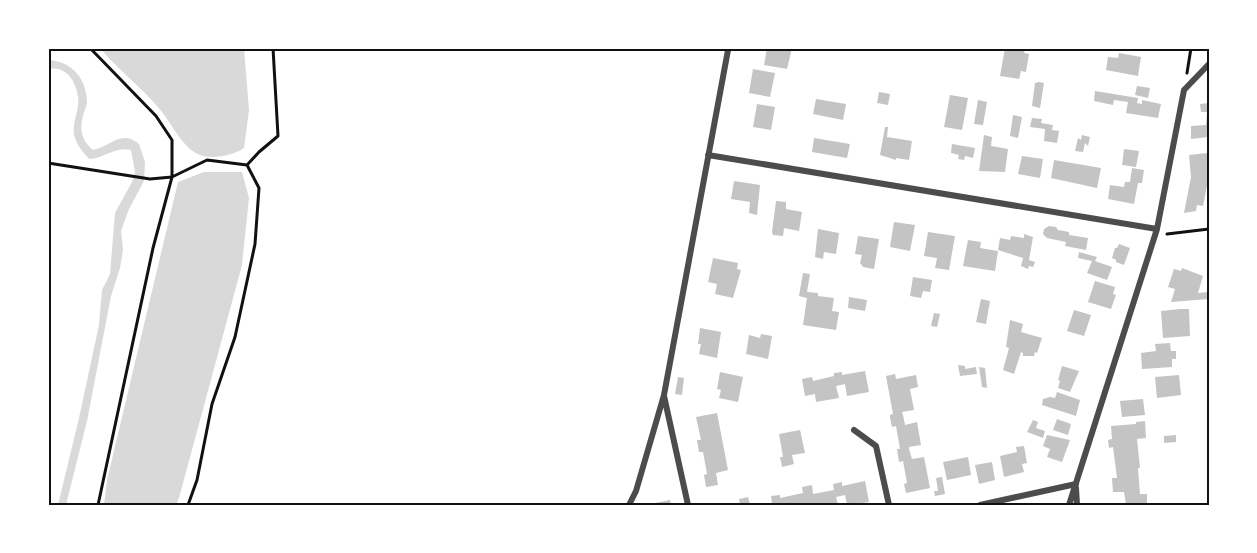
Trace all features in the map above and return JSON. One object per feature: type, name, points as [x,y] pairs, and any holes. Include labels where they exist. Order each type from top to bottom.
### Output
[{"type":"street","points":[[629,505],[636,491],[664,395],[728,50]]},
{"type":"street","points":[[1069,505],[1157,228],[1184,90],[1209,64]]},
{"type":"street","points":[[708,155],[1157,228]]},
{"type":"street","points":[[664,395],[688,505]]},
{"type":"street","points":[[854,430],[876,446],[889,505]]},
{"type":"street","points":[[980,505],[1076,484]]},
{"type":"street","points":[[1076,484],[1077,505]]},
{"type":"path","points":[[90,48],[156,116],[172,140],[172,177],[153,248],[98,505]]},
{"type":"path","points":[[247,165],[278,136],[273,48]]},
{"type":"path","points":[[1184,90],[1191,48]]},
{"type":"path","points":[[48,163],[150,180],[172,177],[207,160],[247,165]]},
{"type":"path","points":[[188,505],[197,480],[212,404],[235,337],[255,244],[259,188],[247,165]]},
{"type":"path","points":[[1157,228],[1169,235],[1209,229]]},
{"type":"shaded area","points":[[100,48],[244,48],[249,110],[244,148],[219,157],[203,156],[190,149],[155,104]]},
{"type":"shaded area","points":[[48,60],[57,61],[71,68],[81,79],[87,103],[82,131],[89,147],[93,150],[127,138],[139,144],[145,162],[144,181],[129,209],[121,231],[123,250],[120,268],[111,296],[87,421],[66,505],[58,505],[99,325],[102,290],[110,274],[115,213],[135,172],[131,150],[115,151],[89,159],[82,151],[74,135],[78,102],[75,85],[60,69],[48,69]]},
{"type":"shaded area","points":[[204,172],[242,172],[249,198],[242,265],[179,498],[176,505],[104,505],[107,480],[178,182]]},
{"type":"building","points":[[767,48],[792,48],[787,69],[764,65]]},
{"type":"building","points":[[1005,48],[1025,48],[1024,53],[1029,54],[1026,72],[1021,71],[1019,79],[1000,76]]},
{"type":"building","points":[[1119,53],[1141,57],[1138,76],[1106,70],[1108,57],[1118,58]]},
{"type":"building","points":[[753,69],[775,73],[770,97],[749,93]]},
{"type":"building","points":[[1035,83],[1044,83],[1040,108],[1032,106]]},
{"type":"building","points":[[1137,86],[1150,88],[1148,98],[1135,95]]},
{"type":"building","points":[[1095,91],[1138,98],[1137,103],[1142,104],[1142,100],[1161,104],[1158,118],[1126,113],[1128,102],[1114,100],[1113,105],[1094,101]]},
{"type":"building","points":[[879,92],[890,94],[888,105],[877,103]]},
{"type":"building","points":[[950,95],[968,98],[962,130],[944,127]]},
{"type":"building","points":[[816,99],[846,104],[843,120],[813,114]]},
{"type":"building","points":[[978,100],[987,102],[983,125],[974,124]]},
{"type":"building","points":[[1209,103],[1209,137],[1191,139],[1191,126],[1206,125],[1207,112],[1201,112],[1200,104]]},
{"type":"building","points":[[757,104],[775,107],[771,130],[753,127]]},
{"type":"building","points":[[1013,115],[1022,117],[1018,138],[1010,136]]},
{"type":"building","points":[[1032,118],[1042,119],[1041,123],[1053,125],[1052,130],[1059,131],[1057,143],[1044,141],[1045,129],[1030,127]]},
{"type":"building","points":[[885,127],[888,127],[887,137],[912,141],[909,160],[896,158],[896,160],[880,155]]},
{"type":"building","points":[[984,135],[992,137],[991,146],[1008,149],[1005,172],[979,171]]},
{"type":"building","points":[[1082,135],[1090,137],[1088,146],[1085,143],[1083,152],[1075,151],[1078,138],[1081,140]]},
{"type":"building","points":[[814,138],[850,144],[847,158],[812,152]]},
{"type":"building","points":[[952,144],[975,148],[973,158],[965,156],[964,160],[958,159],[959,155],[951,153]]},
{"type":"building","points":[[1124,149],[1139,151],[1136,167],[1122,165]]},
{"type":"building","points":[[1207,153],[1209,176],[1203,206],[1197,205],[1196,211],[1184,213],[1191,177],[1189,155]]},
{"type":"building","points":[[1022,156],[1043,159],[1040,178],[1018,174]]},
{"type":"building","points":[[1054,160],[1101,168],[1097,188],[1051,178]]},
{"type":"building","points":[[1132,168],[1144,170],[1142,183],[1138,183],[1134,204],[1108,199],[1110,185],[1124,187],[1125,182],[1130,182]]},
{"type":"building","points":[[734,181],[760,185],[757,215],[749,213],[750,202],[731,199]]},
{"type":"building","points":[[776,201],[786,202],[786,209],[802,212],[799,231],[784,228],[783,236],[773,235]]},
{"type":"building","points":[[894,222],[915,225],[910,251],[890,247]]},
{"type":"building","points":[[1049,226],[1069,232],[1069,235],[1088,238],[1086,250],[1065,246],[1066,242],[1047,238],[1043,234],[1044,229]]},
{"type":"building","points":[[818,229],[839,233],[836,254],[824,252],[823,259],[815,257]]},
{"type":"building","points":[[928,232],[955,236],[949,270],[935,268],[937,258],[924,256]]},
{"type":"building","points":[[1024,234],[1033,237],[1029,260],[1035,262],[1033,267],[1029,266],[1028,269],[1021,266],[1023,258],[998,250],[1000,238],[1010,240],[1011,236],[1024,238]]},
{"type":"building","points":[[858,236],[879,239],[874,269],[863,267],[860,263],[862,255],[855,254]]},
{"type":"building","points":[[968,240],[981,242],[980,248],[998,251],[995,271],[963,266]]},
{"type":"building","points":[[1119,244],[1130,248],[1124,265],[1112,258]]},
{"type":"building","points":[[1079,252],[1097,257],[1095,261],[1112,267],[1107,280],[1087,273],[1092,261],[1078,258]]},
{"type":"building","points":[[713,258],[738,263],[737,269],[741,270],[733,298],[715,294],[717,284],[708,282]]},
{"type":"building","points":[[1182,268],[1203,276],[1198,293],[1209,292],[1209,299],[1171,302],[1175,289],[1168,287],[1174,269],[1181,271]]},
{"type":"building","points":[[803,273],[810,274],[807,292],[834,298],[832,311],[839,312],[836,330],[803,325],[807,298],[799,296]]},
{"type":"building","points":[[913,277],[932,280],[930,292],[923,291],[921,298],[910,296]]},
{"type":"building","points":[[1095,281],[1115,287],[1113,294],[1116,295],[1111,309],[1088,302]]},
{"type":"building","points":[[849,297],[867,300],[865,311],[848,308]]},
{"type":"building","points":[[981,299],[990,301],[986,324],[976,322]]},
{"type":"building","points":[[1189,309],[1190,336],[1163,338],[1161,311]]},
{"type":"building","points":[[1074,310],[1091,315],[1084,336],[1067,331]]},
{"type":"building","points":[[934,313],[940,314],[937,327],[931,326]]},
{"type":"building","points":[[1010,320],[1023,324],[1021,332],[1042,338],[1034,356],[1023,356],[1021,352],[1014,374],[1003,370],[1009,348],[1006,347]]},
{"type":"building","points":[[700,328],[721,332],[717,358],[699,354]]},
{"type":"building","points":[[761,334],[772,336],[768,359],[746,354],[749,335],[760,338]]},
{"type":"building","points":[[1170,343],[1171,351],[1176,351],[1176,359],[1172,359],[1172,367],[1142,369],[1141,353],[1156,351],[1155,344]]},
{"type":"building","points":[[958,365],[965,366],[965,369],[976,367],[977,374],[960,376]]},
{"type":"building","points":[[1062,366],[1079,371],[1070,392],[1058,388]]},
{"type":"building","points":[[979,367],[985,368],[987,388],[982,387]]},
{"type":"building","points":[[865,371],[869,392],[847,396],[845,384],[836,386],[839,398],[816,402],[815,394],[805,396],[802,379],[812,377],[813,381],[834,376],[834,373],[842,372],[842,375]]},
{"type":"building","points":[[720,372],[743,377],[738,402],[719,398],[721,390],[717,389]]},
{"type":"building","points":[[895,374],[896,379],[916,375],[918,387],[910,389],[914,410],[902,412],[905,425],[917,422],[921,445],[909,447],[909,449],[912,459],[924,457],[930,488],[906,493],[904,484],[907,483],[903,461],[899,462],[897,449],[900,449],[896,426],[892,427],[890,418],[893,414],[886,376]]},
{"type":"building","points":[[1179,375],[1181,395],[1157,398],[1155,377]]},
{"type":"building","points":[[678,377],[684,378],[682,395],[675,394]]},
{"type":"building","points":[[1057,392],[1080,400],[1076,416],[1042,405],[1043,399],[1055,398]]},
{"type":"building","points":[[1143,399],[1145,415],[1122,417],[1120,401]]},
{"type":"building","points":[[717,413],[728,470],[716,473],[718,485],[706,487],[704,475],[707,474],[703,452],[699,452],[697,440],[701,440],[696,417]]},
{"type":"building","points":[[1057,419],[1071,424],[1068,435],[1053,430]]},
{"type":"building","points":[[1033,420],[1038,422],[1036,428],[1045,431],[1043,438],[1027,432]]},
{"type":"building","points":[[1145,421],[1146,438],[1137,439],[1140,494],[1147,494],[1147,505],[1126,505],[1124,492],[1113,492],[1112,478],[1117,478],[1113,447],[1109,448],[1108,440],[1112,439],[1111,426]]},
{"type":"building","points":[[800,430],[805,453],[792,455],[794,464],[782,467],[780,457],[783,457],[779,434]]},
{"type":"building","points":[[1047,435],[1070,440],[1062,462],[1047,457],[1050,449],[1043,446]]},
{"type":"building","points":[[1176,435],[1176,442],[1164,443],[1164,436]]},
{"type":"building","points":[[1024,446],[1027,463],[1022,464],[1024,472],[1004,477],[1000,456],[1017,452],[1016,447]]},
{"type":"building","points":[[968,457],[971,475],[947,480],[943,462]]},
{"type":"building","points":[[992,462],[995,480],[979,484],[975,465]]},
{"type":"building","points":[[942,477],[945,494],[935,496],[934,491],[938,491],[936,478]]},
{"type":"building","points":[[865,481],[869,502],[847,505],[845,495],[836,497],[838,505],[766,505],[772,503],[771,496],[780,495],[780,498],[803,493],[802,487],[812,485],[813,494],[834,490],[833,484],[842,482],[842,486]]},
{"type":"building","points":[[748,497],[750,505],[740,505],[739,499]]},
{"type":"building","points":[[670,500],[671,505],[650,505],[650,504]]}]
